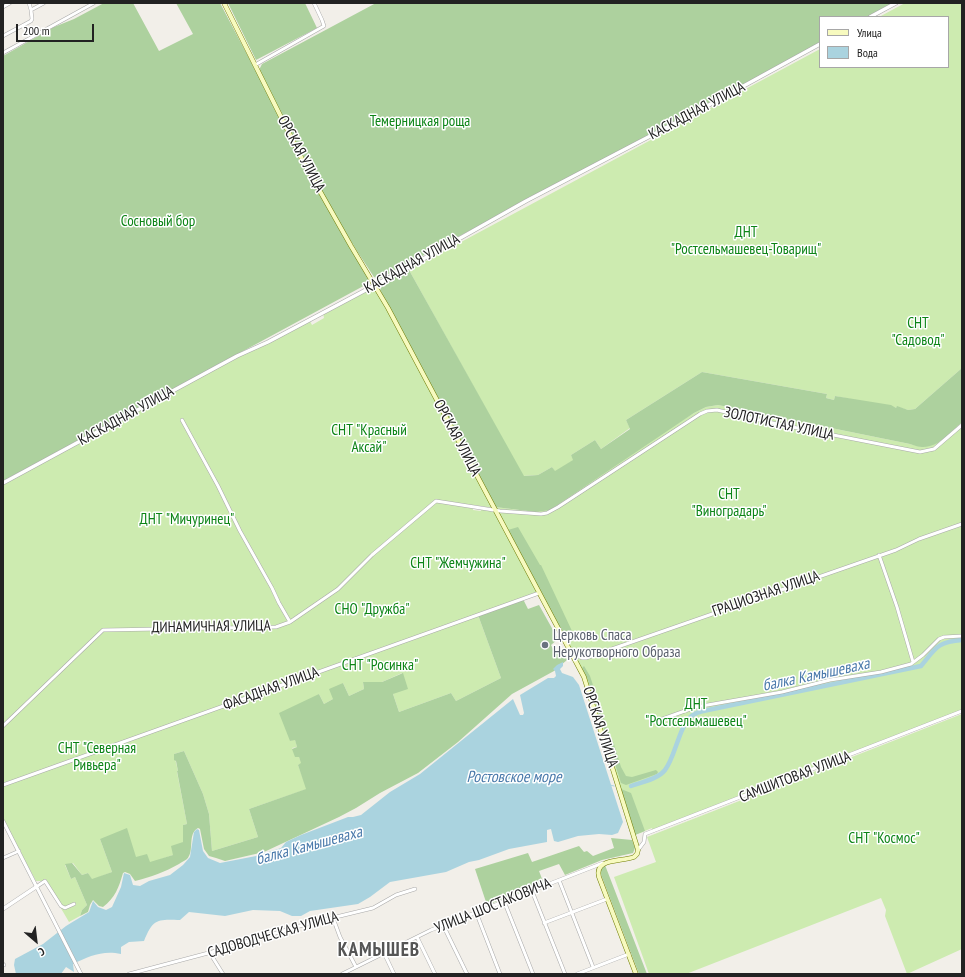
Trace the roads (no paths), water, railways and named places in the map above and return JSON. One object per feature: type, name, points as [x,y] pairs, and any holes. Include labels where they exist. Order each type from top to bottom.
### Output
[{"type":"main road","name":"ОРСКАЯ УЛИЦА","points":[[224,3],[304,163],[351,246],[375,284],[570,651],[586,684],[638,850]]},
{"type":"main road","points":[[636,974],[598,874],[599,867],[603,863],[631,858],[636,856],[638,850]]},
{"type":"street","points":[[3,7],[10,3]]},
{"type":"street","points":[[3,36],[31,21],[31,10],[29,3]]},
{"type":"street","points":[[31,10],[44,3]]},
{"type":"street","points":[[3,53],[94,3]]},
{"type":"street","points":[[255,65],[324,26],[314,3]]},
{"type":"street","points":[[872,16],[896,3]]},
{"type":"street","name":"КАСКАДНАЯ УЛИЦА","points":[[3,483],[230,360],[268,342],[409,267],[526,201],[741,88],[819,45]]},
{"type":"street","name":"ЗОЛОТИСТАЯ УЛИЦА","points":[[436,501],[496,510],[541,514],[553,510],[700,414],[707,411],[717,410],[777,424],[920,452],[934,449],[962,425]]},
{"type":"street","points":[[182,420],[290,622]]},
{"type":"street","name":"ДИНАМИЧНАЯ УЛИЦА","points":[[3,726],[103,630],[276,627],[290,622],[338,589],[372,555],[436,501]]},
{"type":"street","name":"ГРАЦИОЗНАЯ УЛИЦА","points":[[570,651],[582,658],[586,658],[896,550],[919,539],[962,524]]},
{"type":"street","points":[[879,555],[914,662]]},
{"type":"street","name":"ФАСАДНАЯ УЛИЦА","points":[[3,785],[539,594]]},
{"type":"street","points":[[654,722],[696,707],[782,692],[830,680],[881,672],[914,662],[939,639],[944,637],[962,636]]},
{"type":"street","name":"САМШИТОВАЯ УЛИЦА","points":[[638,850],[644,842],[645,834],[962,711]]},
{"type":"street","points":[[3,821],[81,974]]},
{"type":"street","points":[[3,858],[19,851]]},
{"type":"street","name":"УЛИЦА ШОСТАКОВИЧА","points":[[342,974],[350,972],[356,967],[443,925],[603,863]]},
{"type":"street","points":[[559,880],[593,967]]},
{"type":"street","points":[[3,909],[45,881],[61,906],[65,908],[74,904]]},
{"type":"street","name":"САДОВОДЧЕСКАЯ УЛИЦА","points":[[129,974],[373,908],[396,895],[414,889]]},
{"type":"street","points":[[532,890],[564,974]]},
{"type":"street","points":[[544,923],[607,899]]},
{"type":"street","points":[[504,901],[533,974]]},
{"type":"street","points":[[476,912],[500,974]]},
{"type":"street","points":[[332,918],[356,967]]},
{"type":"street","points":[[443,925],[467,974]]},
{"type":"street","points":[[418,937],[434,974]]},
{"type":"street","points":[[212,952],[223,974]]},
{"type":"street","points":[[384,953],[394,974]]},
{"type":"street","points":[[576,974],[629,954]]},
{"type":"street","points":[[150,969],[152,974]]},
{"type":"water","name":"Ростовское море","points":[[563,662],[563,666],[560,669],[562,673],[573,677],[579,685],[623,822],[618,833],[612,835],[599,834],[578,836],[558,842],[554,841],[551,829],[547,830],[547,842],[509,849],[469,862],[446,872],[390,882],[358,904],[310,911],[301,916],[292,916],[280,911],[253,910],[225,916],[189,912],[180,920],[161,920],[153,924],[144,941],[129,942],[121,947],[121,954],[96,954],[73,964],[74,972],[66,967],[61,974],[16,974],[14,965],[15,959],[43,944],[66,926],[89,912],[93,901],[98,907],[106,910],[112,907],[121,887],[124,873],[130,875],[133,885],[140,886],[149,881],[170,875],[183,865],[190,857],[194,832],[197,829],[199,830],[203,851],[208,858],[220,863],[256,856],[281,848],[286,842],[301,835],[348,817],[361,815],[390,792],[420,774],[513,699],[520,715],[523,715],[524,713],[520,695],[548,678],[554,678],[556,676],[553,669]]},
{"type":"waterway","name":"балка Камышеваха","points":[[631,786],[654,778],[665,770],[672,757],[684,725],[688,719],[696,713],[921,666],[934,650],[942,644],[962,640]]},
{"type":"waterway","name":"балка Камышеваха","points":[[610,785],[614,786]]},
{"type":"place","name":"Церковь Спаса Нерукотворного Образа","points":[[545,645]]},
{"type":"district","name":"КАМЫШЕВ","points":[[379,951]]},
{"type":"park label","name":"Темерницкая роща","points":[[420,122]]},
{"type":"park label","name":"Сосновый бор","points":[[158,222]]},
{"type":"park label","name":"ДНТ \"Ростсельмашевец-Товарищ\"","points":[[746,242]]},
{"type":"park label","name":"СНТ \"Садовод\"","points":[[918,332]]},
{"type":"park label","name":"СНТ \"Красный Аксай\"","points":[[369,440]]},
{"type":"park label","name":"СНТ \"Виноградарь\"","points":[[729,504]]},
{"type":"park label","name":"ДНТ \"Мичуринец\"","points":[[187,520]]},
{"type":"park label","name":"СНТ \"Жемчужина\"","points":[[458,564]]},
{"type":"park label","name":"СНО \"Дружба\"","points":[[372,610]]},
{"type":"park label","name":"СНТ \"Росинка\"","points":[[380,666]]},
{"type":"park label","name":"ДНТ \"Ростсельмашевец\"","points":[[696,714]]},
{"type":"park label","name":"СНТ \"Северная Ривьера\"","points":[[97,758]]},
{"type":"park label","name":"СНТ \"Космос\"","points":[[884,839]]}]
